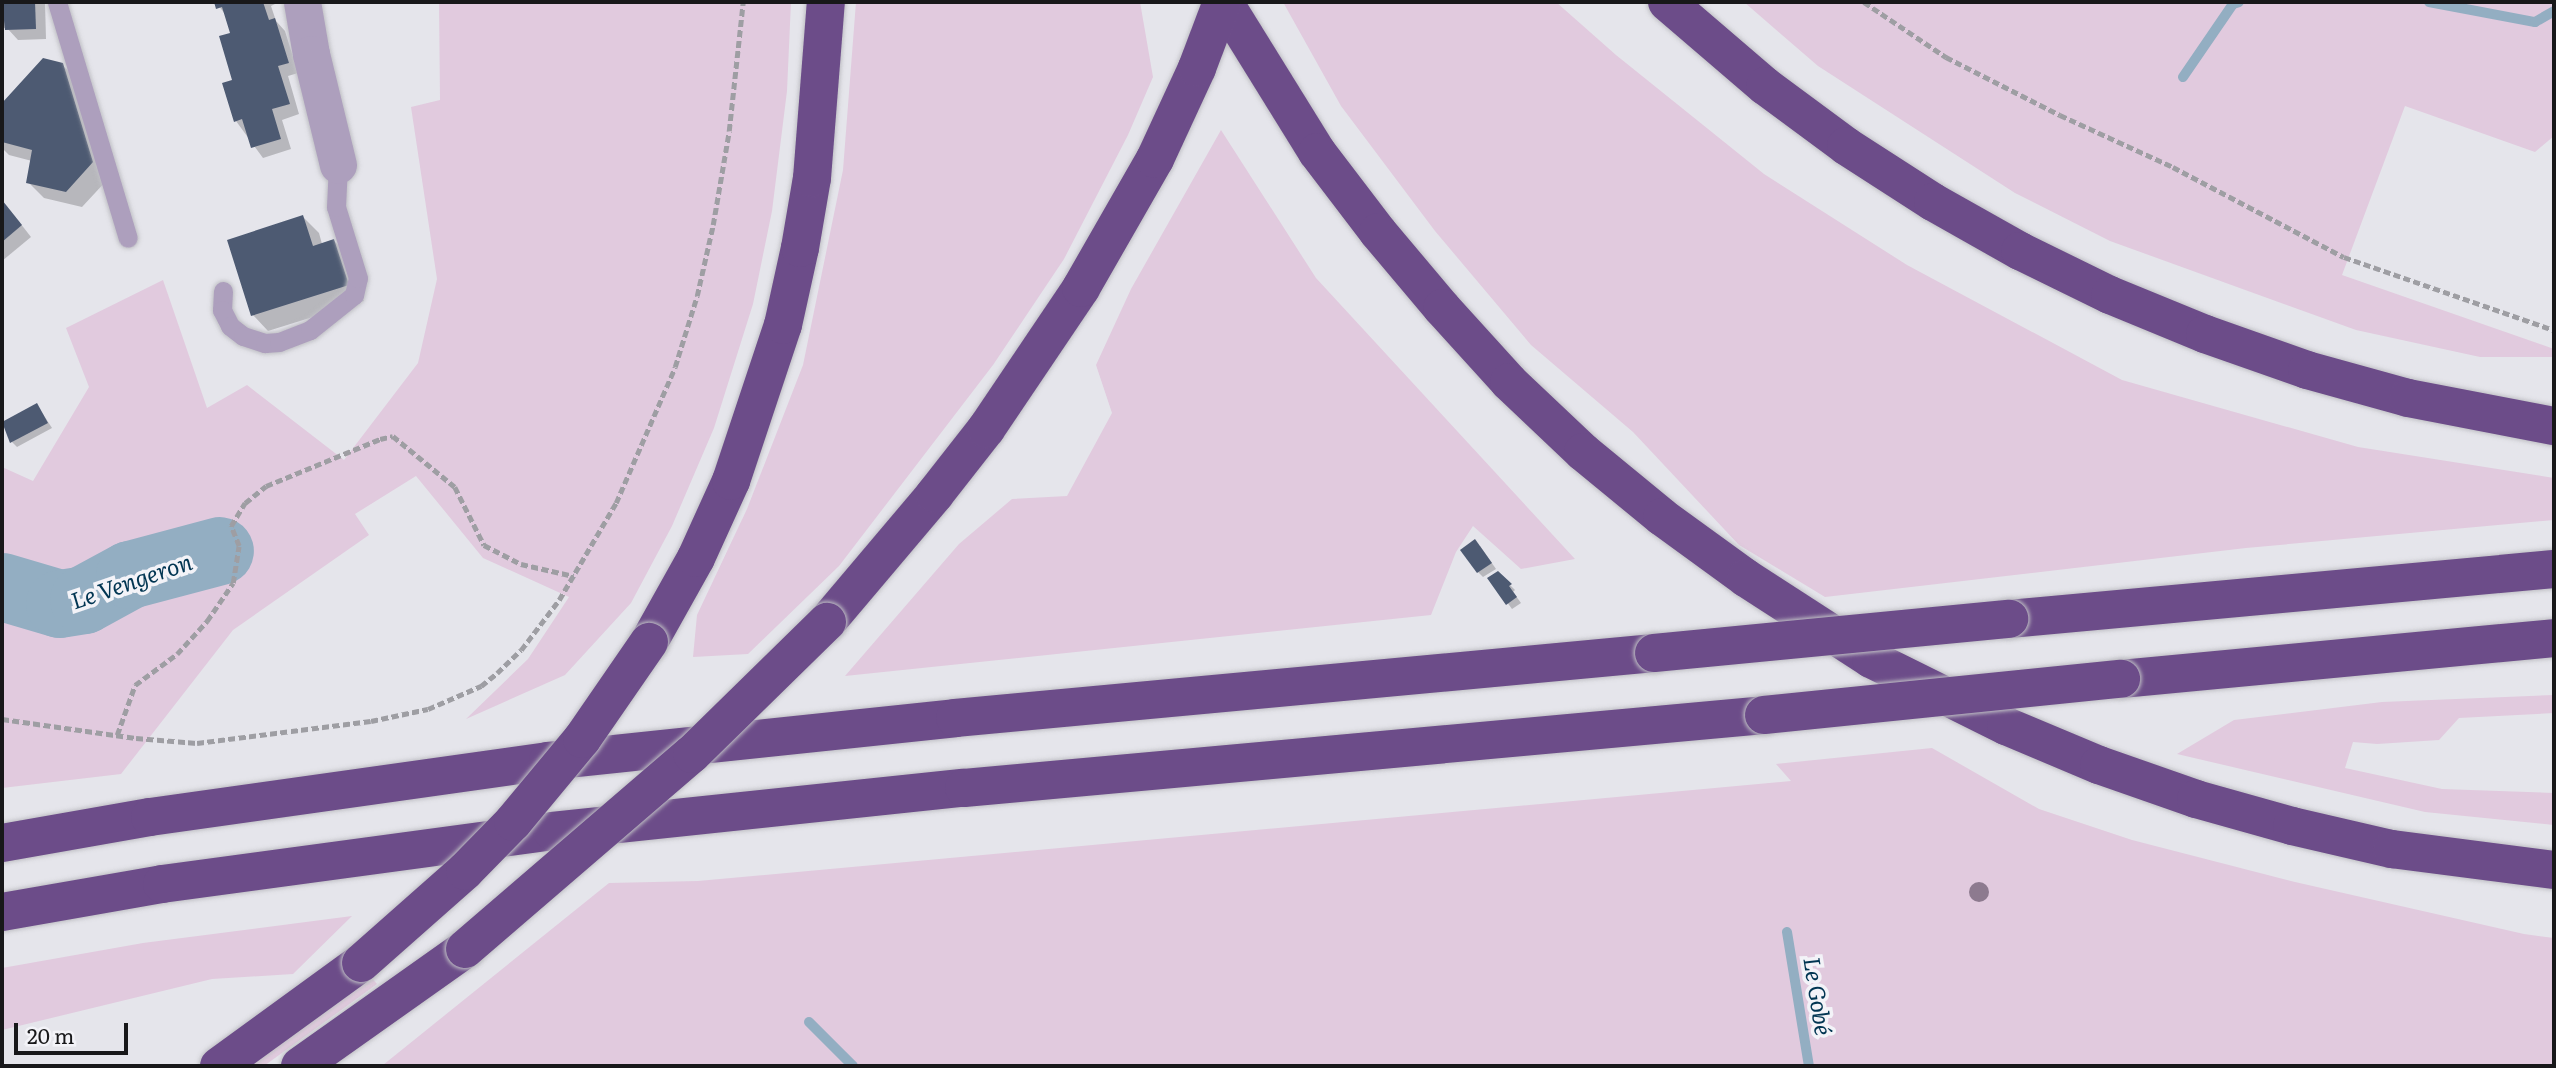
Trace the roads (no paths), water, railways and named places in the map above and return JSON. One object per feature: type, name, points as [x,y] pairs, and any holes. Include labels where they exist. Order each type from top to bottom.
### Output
[{"type":"highway","points":[[219,1066],[361,963],[465,871],[513,822],[582,739],[649,642],[690,569],[732,481],[783,325],[800,248],[811,177],[825,2]]},
{"type":"highway","points":[[300,1066],[465,949],[691,754],[827,622],[986,429],[1081,288],[1156,159],[1223,2]]},
{"type":"highway","points":[[1223,2],[1317,152],[1378,232],[1509,382],[1583,452],[1662,517],[1746,578],[1871,659],[2006,726],[2099,765],[2196,799],[2292,826],[2392,849],[2554,870]]},
{"type":"highway","points":[[1667,2],[1765,86],[1846,146],[1955,214],[2020,251],[2088,284],[2205,334],[2307,370],[2408,398],[2554,426]]},
{"type":"highway","points":[[2,843],[163,815],[548,761],[955,718],[2554,569]]},
{"type":"highway","points":[[2,912],[175,882],[552,831],[964,788],[1764,715],[2554,638]]},
{"type":"street","points":[[302,2],[311,54],[338,165]]},
{"type":"lane","points":[[57,2],[128,238]]},
{"type":"lane","points":[[223,290],[222,310],[230,326],[243,337],[265,343],[279,342],[310,330],[354,295],[358,278],[336,207],[338,165]]},
{"type":"waterway","name":"Le Gobé","points":[[2183,77],[2233,4],[2239,2]]},
{"type":"waterway","name":"Le Gobé","points":[[2429,2],[2535,22],[2554,11]]},
{"type":"waterway","name":"Le Vengeron","points":[[2,587],[60,604],[84,600],[130,575],[220,551]]},
{"type":"waterway","name":"Le Gobé","points":[[1787,932],[1809,1066]]},
{"type":"waterway","name":"Le Gobé","points":[[809,1022],[853,1066]]}]
